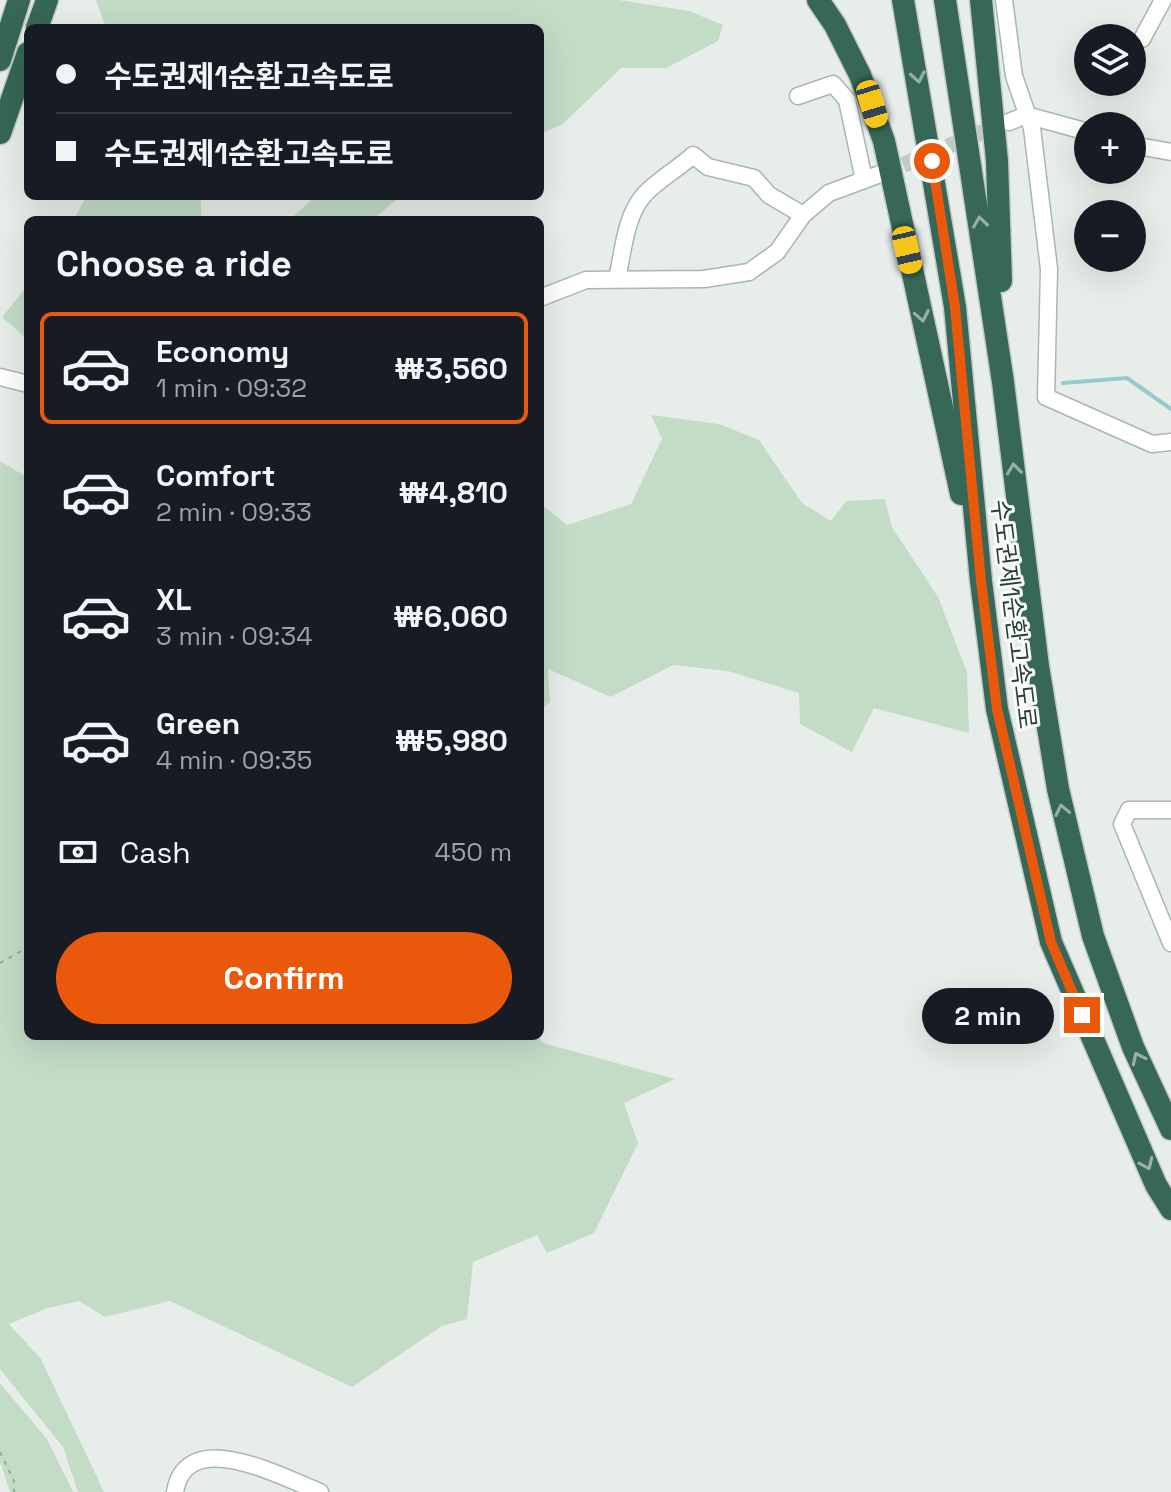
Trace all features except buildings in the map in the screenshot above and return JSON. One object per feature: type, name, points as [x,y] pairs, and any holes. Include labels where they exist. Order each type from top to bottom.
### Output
[{"type":"highway","points":[[0,60],[19,0]]},
{"type":"highway","points":[[38,24],[47,0]]},
{"type":"highway","points":[[818,0],[835,25],[860,75],[884,141],[981,581]]},
{"type":"highway","name":"수도권제1순환고속도로","points":[[903,0],[955,307],[981,581],[997,709],[1051,942],[1156,1185],[1171,1209]]},
{"type":"highway","name":"수도권제1순환고속도로","points":[[945,0],[1003,382],[1038,666],[1072,853],[1098,950],[1133,1047],[1171,1129]]},
{"type":"highway","points":[[981,0],[997,161],[1003,382]]},
{"type":"highway","points":[[0,133],[24,64]]},
{"type":"street","points":[[1004,0],[1014,76],[1032,128],[1049,269],[1046,397],[1152,444],[1171,442]]},
{"type":"street","points":[[1146,32],[1163,0]]},
{"type":"street","points":[[544,296],[586,280],[704,279],[749,272],[777,252],[803,215],[829,193],[872,177],[847,100],[833,84],[798,96]]},
{"type":"street","points":[[1009,122],[1026,115],[1074,128]]},
{"type":"street","points":[[1146,148],[1171,152]]},
{"type":"street","points":[[617,279],[631,216],[644,194],[672,175],[693,155],[708,167],[754,178],[769,195],[803,215]]},
{"type":"street","points":[[0,377],[24,383]]},
{"type":"street","points":[[1171,810],[1129,810],[1122,824],[1171,943]]},
{"type":"street","points":[[175,1492],[178,1475],[191,1462],[214,1458],[250,1464],[320,1492]]},
{"type":"path","points":[[0,963],[24,949]]},
{"type":"path","points":[[0,1452],[14,1481],[14,1492]]},
{"type":"green space","points":[[96,0],[619,0],[689,11],[723,25],[718,41],[666,68],[621,68],[563,124],[544,132],[544,24],[105,24]]},
{"type":"green space","points":[[85,200],[200,200],[202,216],[75,216]]},
{"type":"green space","points":[[312,200],[396,200],[378,216],[294,216]]},
{"type":"green space","points":[[24,290],[24,336],[2,317]]},
{"type":"green space","points":[[651,415],[719,424],[759,440],[802,503],[831,521],[846,501],[885,499],[892,527],[938,597],[967,672],[969,733],[874,708],[852,752],[800,724],[799,693],[728,671],[673,665],[611,697],[548,669],[550,702],[544,707],[544,506],[567,525],[631,504],[662,439]]},
{"type":"green space","points":[[0,461],[24,476],[24,1040],[541,1040],[543,1043],[675,1079],[624,1103],[638,1143],[594,1233],[547,1253],[537,1235],[473,1262],[467,1319],[442,1326],[352,1387],[170,1301],[105,1317],[79,1301],[48,1308],[9,1324],[41,1359],[104,1492],[78,1492],[63,1447],[0,1369]]},
{"type":"green space","points":[[0,1383],[47,1439],[73,1492],[10,1492],[0,1461]]},
{"type":"waterway","points":[[1063,383],[1127,378],[1171,409]]},
{"type":"tunnel","points":[[881,174],[1000,125]]},
{"type":"route","points":[[932,161],[955,307],[981,581],[997,709],[1051,942],[1082,1015]]}]
